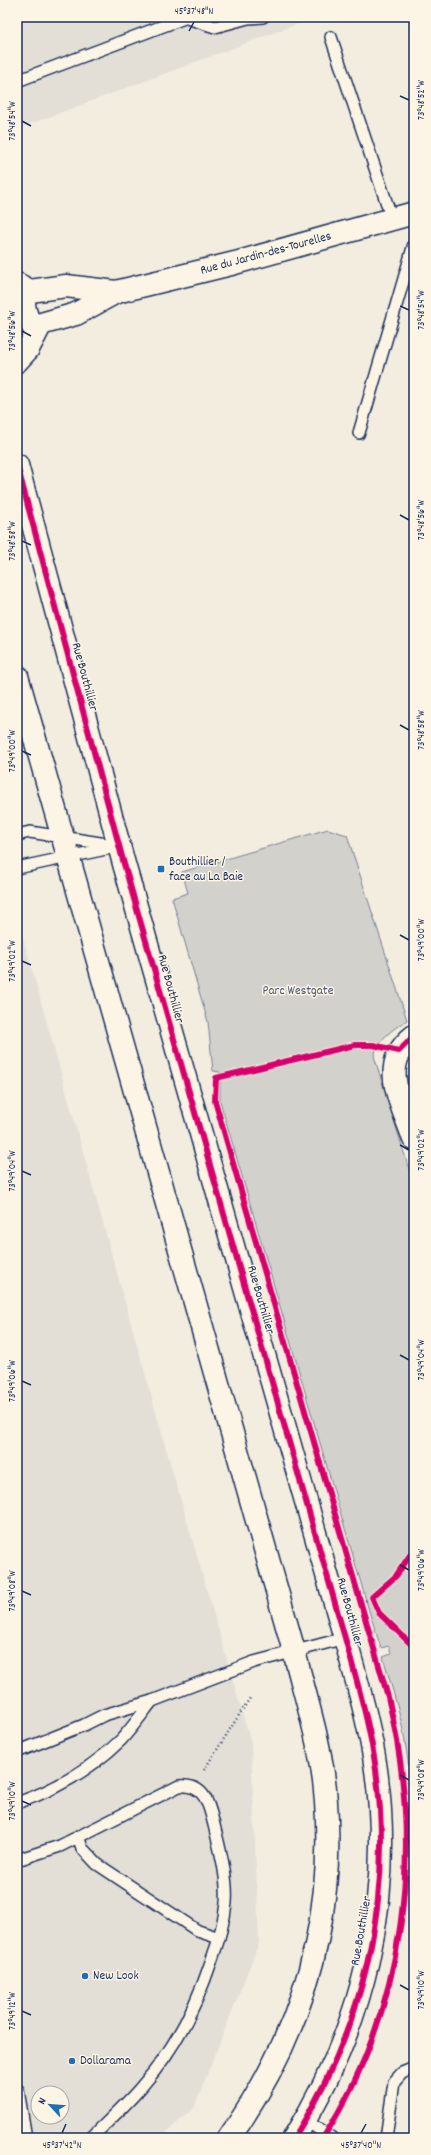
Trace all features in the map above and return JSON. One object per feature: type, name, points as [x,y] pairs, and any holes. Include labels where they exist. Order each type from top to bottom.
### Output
[{"type":"street","name":"Rue du Jardin-des-Tourelles","points":[[116,292],[66,286],[36,291],[22,287],[28,320],[36,330],[41,324],[76,314],[116,292],[206,270],[414,213]]},
{"type":"street","points":[[17,361],[28,349],[36,330]]},
{"type":"street","name":"Rue Bouthillier","points":[[17,465],[85,724],[191,1102],[345,1638],[367,1718],[376,1770],[382,1824],[380,1887],[373,1940],[354,2015],[337,2058],[299,2129]]},
{"type":"street","points":[[17,676],[64,847],[294,1651],[317,1741],[322,1770],[327,1826],[325,1887],[315,1948],[304,1995],[273,2068],[229,2138]]},
{"type":"street","points":[[414,1036],[399,1051],[394,1067],[396,1082],[414,1139]]},
{"type":"lane","points":[[17,81],[188,17],[215,27],[248,18],[263,17]]},
{"type":"lane","points":[[331,37],[392,219]]},
{"type":"lane","points":[[359,433],[414,244]]},
{"type":"lane","points":[[17,835],[30,832],[64,847],[120,846]]},
{"type":"lane","points":[[17,868],[64,847],[120,846]]},
{"type":"lane","points":[[17,1752],[66,1733],[104,1715],[152,1701],[254,1662],[345,1638]]},
{"type":"lane","points":[[17,1803],[56,1786],[87,1767],[121,1739],[152,1701]]},
{"type":"lane","points":[[17,1860],[40,1854],[172,1788],[184,1785],[202,1792],[209,1805],[220,1852],[226,1894],[224,1915],[219,1938],[205,1980],[178,2037],[142,2086],[91,2138]]},
{"type":"lane","points":[[78,1836],[82,1848],[97,1864],[198,1931],[219,1938]]},
{"type":"lane","points":[[386,2138],[394,2082],[402,2074],[414,2068]]},
{"type":"lane","points":[[18,2090],[26,2138]]},
{"type":"lane","points":[[299,2129],[332,2138]]},
{"type":"path","points":[[359,1600],[374,1595],[375,1604]]},
{"type":"path","points":[[212,1754],[250,1698]]},
{"type":"shaded area","points":[[17,17],[316,17],[17,129]]},
{"type":"shaded area","points":[[17,916],[167,1452],[251,1743],[259,1943],[194,2108],[160,2138],[17,2138]]},
{"type":"green space","name":"Parc Westgate","points":[[328,829],[347,835],[407,1020],[391,1031],[383,1039],[374,1056],[414,1185],[414,1904],[410,1904],[413,1835],[409,1766],[401,1721],[383,1657],[391,1654],[389,1646],[381,1648],[370,1614],[220,1101],[220,1072],[213,1071],[208,1022],[172,898],[188,893],[182,872]]},
{"type":"cycle path","points":[[17,465],[124,864],[345,1638],[363,1704],[376,1770],[380,1819],[380,1867],[376,1915],[368,1962],[355,2008],[338,2052],[318,2096],[294,2138]]},
{"type":"cycle path","points":[[323,2138],[351,2087],[374,2034],[390,1980],[400,1924],[405,1868],[405,1811],[399,1754],[388,1697],[215,1101],[216,1078],[355,1045],[373,1045],[399,1051],[414,1036]]},
{"type":"cycle path","points":[[414,1549],[396,1576],[372,1597],[379,1613],[414,1647]]},
{"type":"place","name":"Bouthillier / face au La Baie","points":[[161,869]]},
{"type":"place","name":"New Look","points":[[85,1976]]},
{"type":"place","name":"Dollarama","points":[[72,2061]]}]
